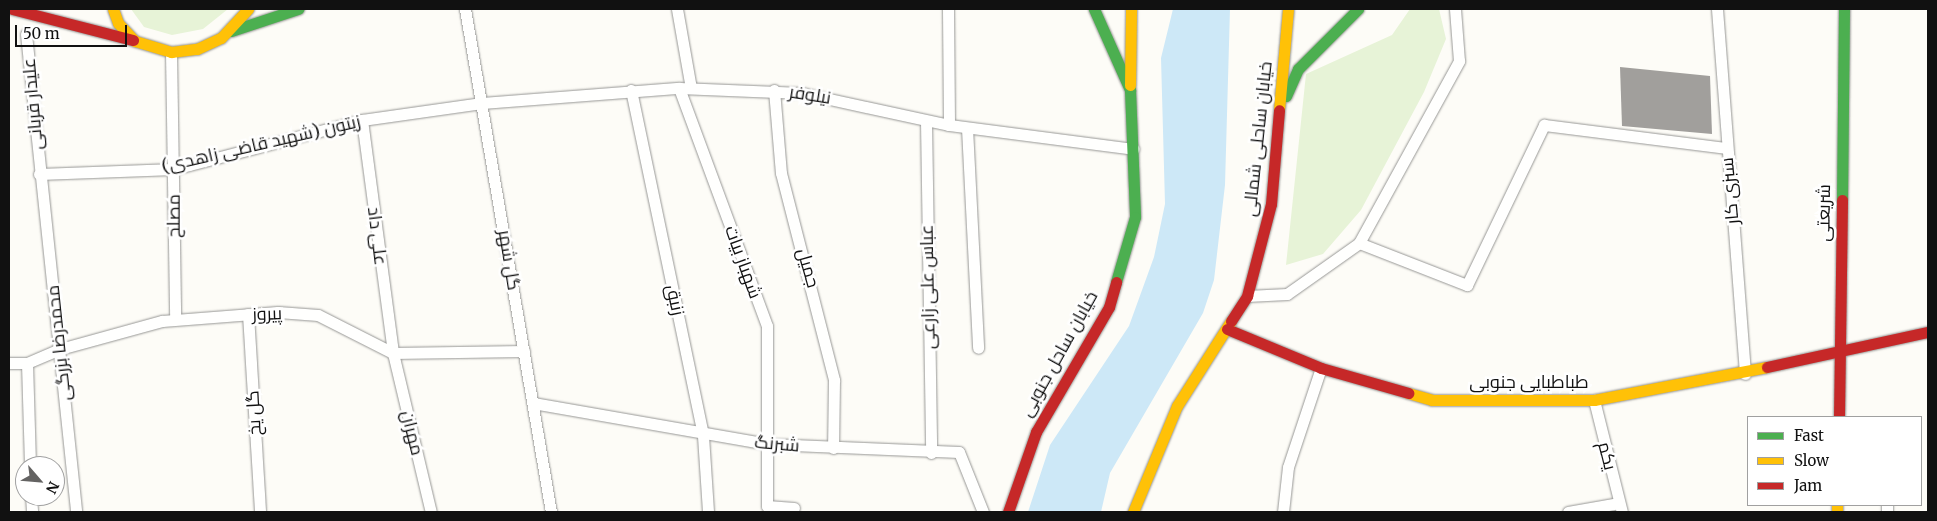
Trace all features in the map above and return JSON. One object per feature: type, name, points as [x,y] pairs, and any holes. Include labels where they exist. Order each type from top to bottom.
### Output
[{"type":"main road","points":[[12,9],[171,52],[209,45],[231,31],[298,9]]},
{"type":"main road","points":[[113,9],[118,23],[135,41]]},
{"type":"main road","points":[[231,31],[248,9]]},
{"type":"main road","name":"خیابان ساحل جنوبی","points":[[1008,512],[1036,432],[1108,307],[1135,217],[1130,90],[1094,9]]},
{"type":"main road","points":[[1130,90],[1131,9]]},
{"type":"main road","name":"خیابان ساحلی شمالی","points":[[1133,512],[1177,406],[1247,296],[1271,204],[1281,107],[1288,9]]},
{"type":"main road","points":[[1281,107],[1298,69],[1358,9]]},
{"type":"main road","name":"شریعتی","points":[[1839,416],[1844,9]]},
{"type":"main road","name":"طباطبایی جنوبی","points":[[1227,328],[1321,368],[1432,400],[1594,400],[1745,374],[1928,332]]},
{"type":"street","name":"گل شهر","points":[[465,9],[551,512]]},
{"type":"street","points":[[677,9],[692,88]]},
{"type":"street","points":[[948,9],[949,125]]},
{"type":"street","points":[[1247,296],[1287,294],[1359,243],[1459,61],[1455,9]]},
{"type":"street","name":"سبزی کار","points":[[1717,9],[1726,148],[1745,374]]},
{"type":"street","name":"علیدار قربانی","points":[[26,34],[39,174]]},
{"type":"street","name":"مصلح","points":[[171,52],[174,169],[174,319]]},
{"type":"street","name":"نیلوفر","points":[[482,103],[631,90],[679,88],[774,90],[967,128],[1133,149]]},
{"type":"street","name":"شهباز بیات","points":[[679,88],[767,326],[769,444],[767,506],[794,508]]},
{"type":"street","name":"زنبق","points":[[631,90],[702,436],[708,512]]},
{"type":"street","name":"جمیل","points":[[774,90],[781,173],[834,380],[833,448]]},
{"type":"street","name":"زیتون (شهید قاضی زاهدی)","points":[[39,174],[174,169],[362,120],[482,103]]},
{"type":"street","name":"علی داد","points":[[362,120],[393,353]]},
{"type":"street","name":"عباس علی زارعی","points":[[926,121],[931,454]]},
{"type":"street","points":[[1359,243],[1467,285],[1544,125],[1726,148]]},
{"type":"street","points":[[967,128],[978,348]]},
{"type":"street","name":"محمدرضا بزرگی","points":[[39,174],[60,348],[76,512]]},
{"type":"street","name":"پیروز","points":[[9,363],[27,363],[60,348],[174,319],[248,314],[318,315],[393,353],[524,351]]},
{"type":"street","name":"گل یخ","points":[[248,314],[260,512]]},
{"type":"street","name":"مهران","points":[[393,353],[431,512]]},
{"type":"street","points":[[27,363],[30,456]]},
{"type":"street","points":[[1283,512],[1288,467],[1321,368]]},
{"type":"street","name":"یکم","points":[[1594,400],[1620,508]]},
{"type":"street","name":"شبرنگ","points":[[533,403],[702,436],[769,444],[931,454],[959,452],[983,512]]},
{"type":"street","points":[[1568,512],[1620,508]]},
{"type":"green space","points":[[131,9],[228,9],[203,29],[172,35],[144,27]]},
{"type":"green space","points":[[1410,9],[1439,9],[1446,39],[1424,92],[1361,210],[1323,254],[1286,265],[1306,74],[1392,35]]},
{"type":"water","points":[[1173,9],[1230,9],[1225,185],[1214,280],[1203,313],[1110,473],[1101,512],[1028,512],[1050,445],[1129,326],[1154,257],[1165,204],[1161,58]]},
{"type":"building","points":[[1620,67],[1710,76],[1712,134],[1622,126]]},
{"type":"traffic: fast","points":[[231,31],[298,9]]},
{"type":"traffic: fast","points":[[1094,9],[1130,90],[1135,217],[1116,282]]},
{"type":"traffic: fast","points":[[1286,96],[1298,69],[1358,9]]},
{"type":"traffic: fast","points":[[1842,200],[1844,9]]},
{"type":"traffic: slow","points":[[113,9],[118,23],[135,41],[171,52],[197,49],[221,38],[248,9]]},
{"type":"traffic: slow","points":[[1130,85],[1131,9]]},
{"type":"traffic: slow","points":[[1279,110],[1288,9]]},
{"type":"traffic: slow","points":[[1133,512],[1177,406],[1231,321]]},
{"type":"traffic: slow","points":[[1408,393],[1432,400],[1594,400],[1767,367]]},
{"type":"traffic: slow","points":[[1837,506],[1837,512]]},
{"type":"traffic: jam","points":[[12,9],[133,40]]},
{"type":"traffic: jam","points":[[1231,321],[1247,296],[1271,204],[1279,110]]},
{"type":"traffic: jam","points":[[1839,416],[1842,200]]},
{"type":"traffic: jam","points":[[1008,512],[1036,432],[1109,307],[1116,282]]},
{"type":"traffic: jam","points":[[1227,329],[1321,368],[1408,393]]},
{"type":"traffic: jam","points":[[1767,367],[1928,332]]}]
